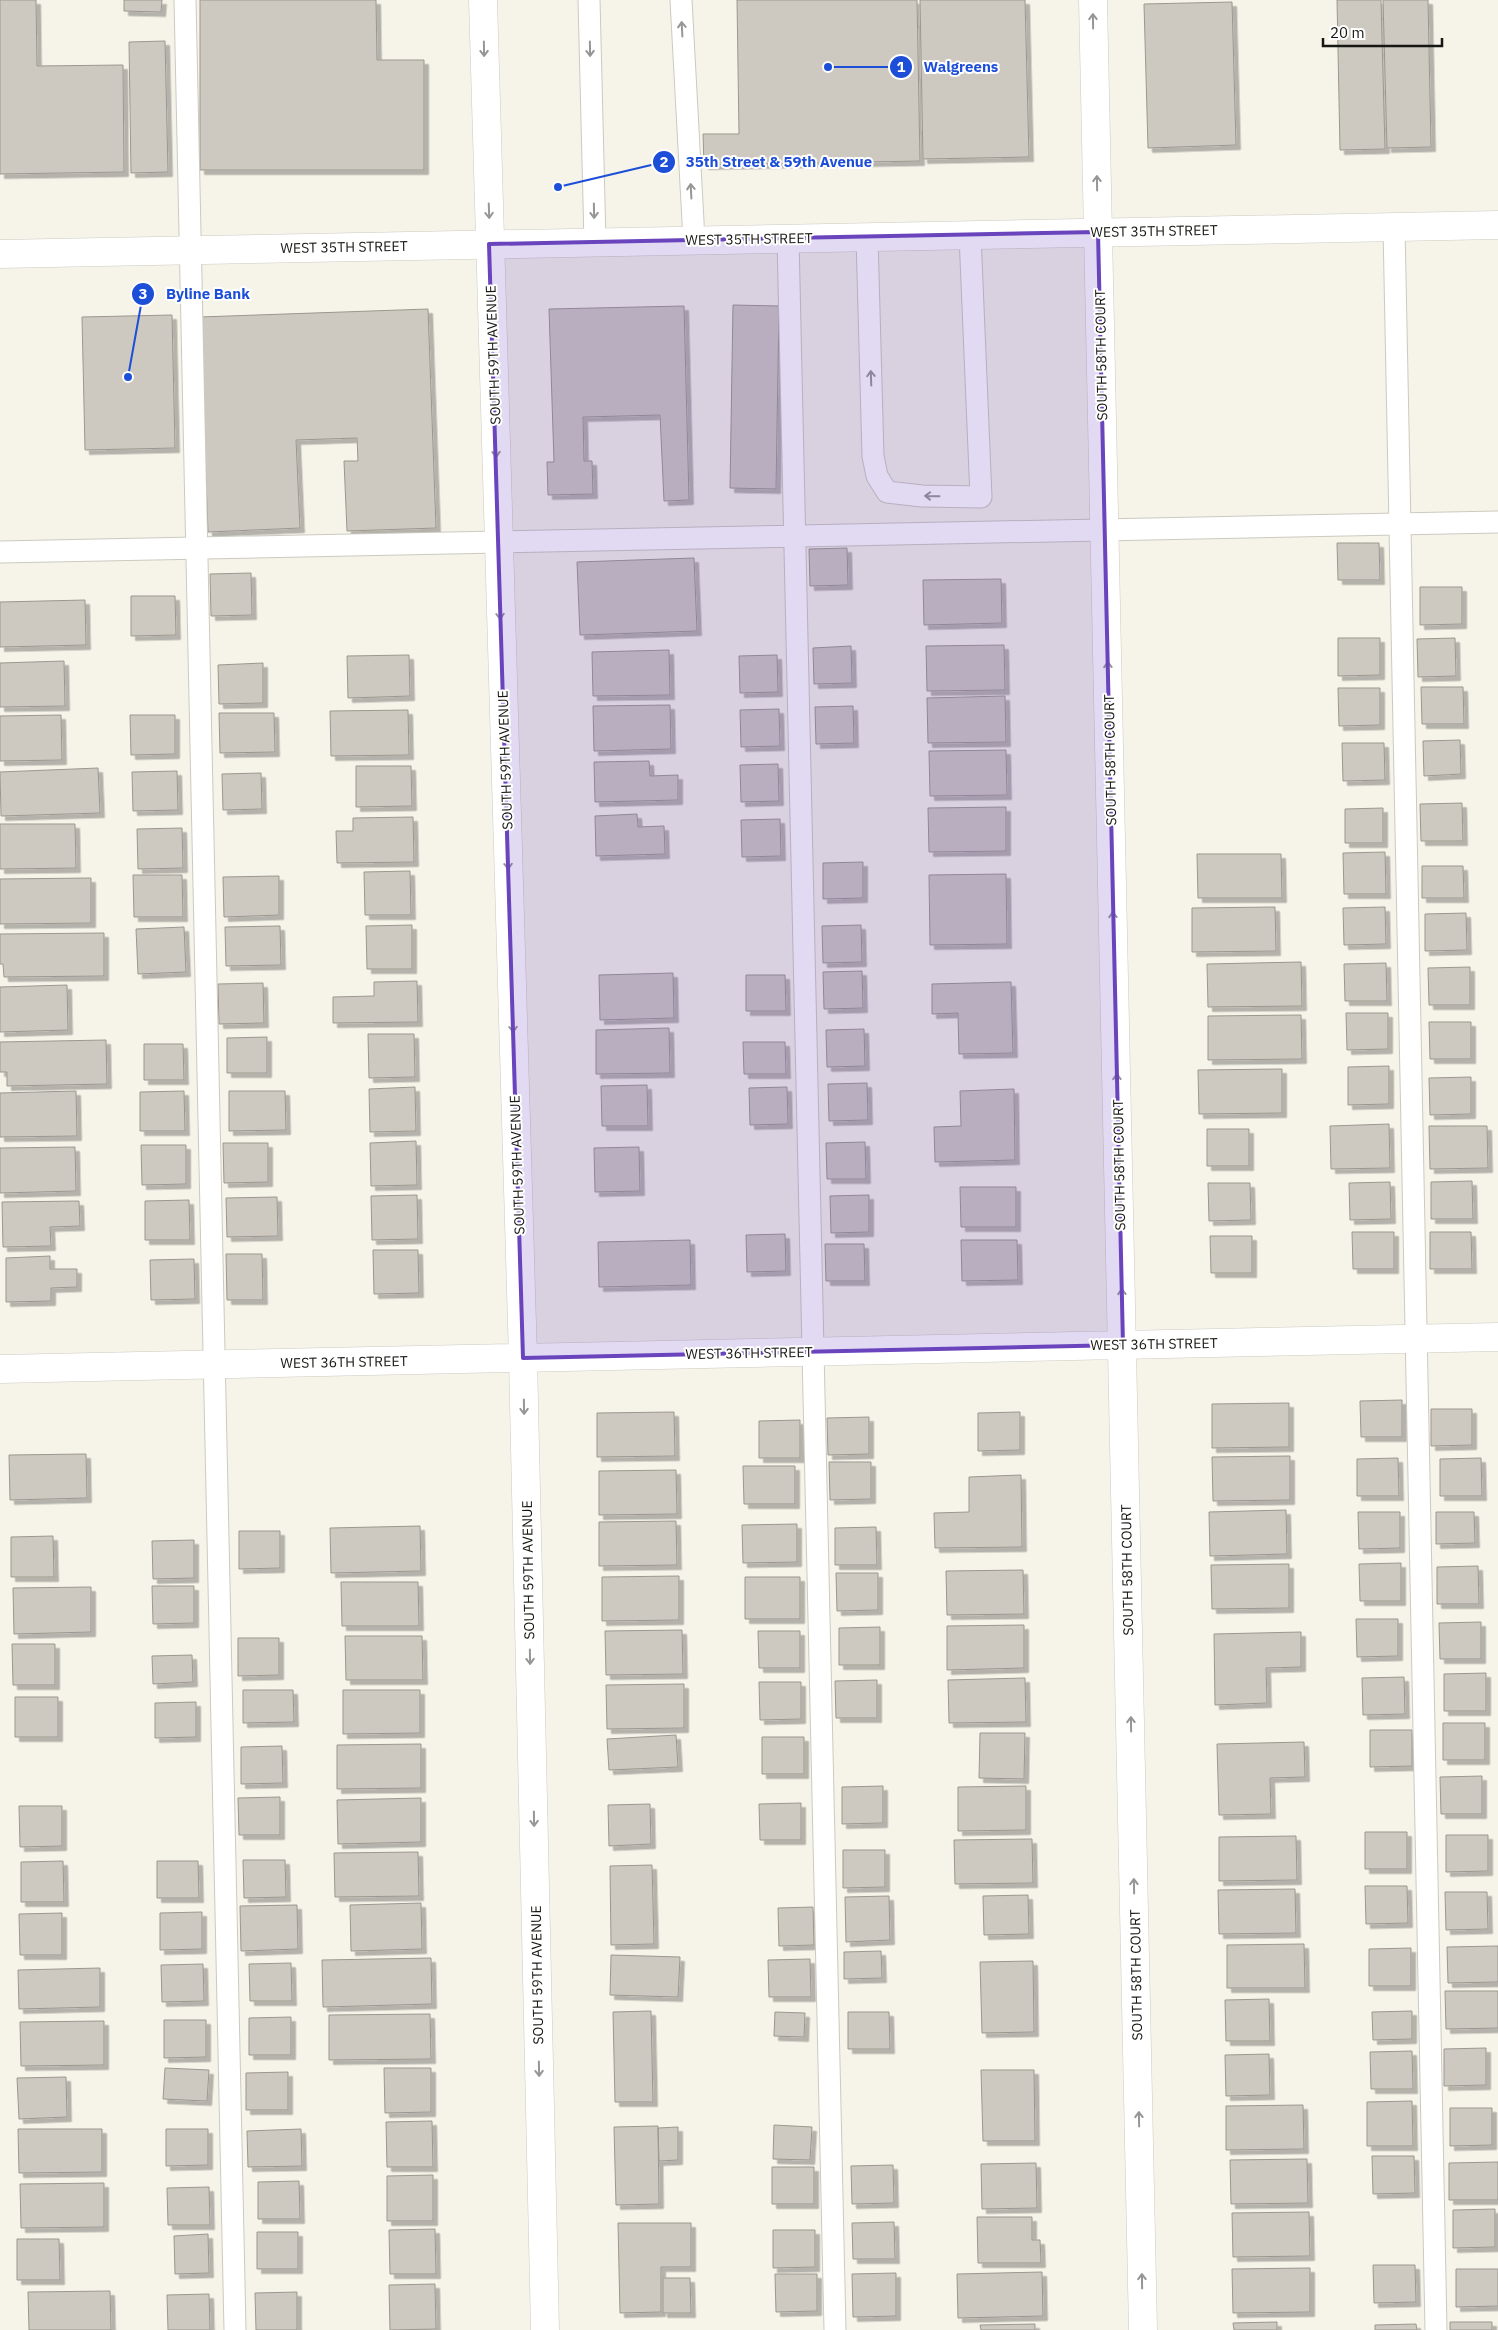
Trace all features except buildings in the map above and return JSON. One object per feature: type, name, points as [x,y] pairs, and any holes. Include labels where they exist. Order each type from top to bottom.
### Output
[{"type":"street","name":"SOUTH 59TH AVENUE","points":[[483,0],[523,1358],[545,2330]]},
{"type":"street","name":"SOUTH 58TH COURT","points":[[1093,0],[1143,2330]]},
{"type":"street","name":"WEST 35TH STREET","points":[[0,254],[1498,225]]},
{"type":"street","name":"WEST 36TH STREET","points":[[0,1369],[1498,1336]]},
{"type":"lane","points":[[185,0],[195,548],[235,2330]]},
{"type":"lane","points":[[589,0],[595,242]]},
{"type":"lane","points":[[680,0],[694,240]]},
{"type":"lane","points":[[1394,227],[1418,1338],[1436,2330]]},
{"type":"lane","points":[[867,237],[873,456],[877,476],[887,492],[922,496],[981,497],[970,235]]},
{"type":"lane","points":[[788,238],[835,2330]]},
{"type":"lane","points":[[0,552],[1498,522]]},
{"type":"highlighted area","points":[[1098,232],[1123,1345],[523,1358],[489,244]]},
{"type":"place","name":"Walgreens","points":[[828,67]]},
{"type":"place","name":"35th Street & 59th Avenue","points":[[558,187]]},
{"type":"place","name":"Byline Bank","points":[[128,377]]}]
